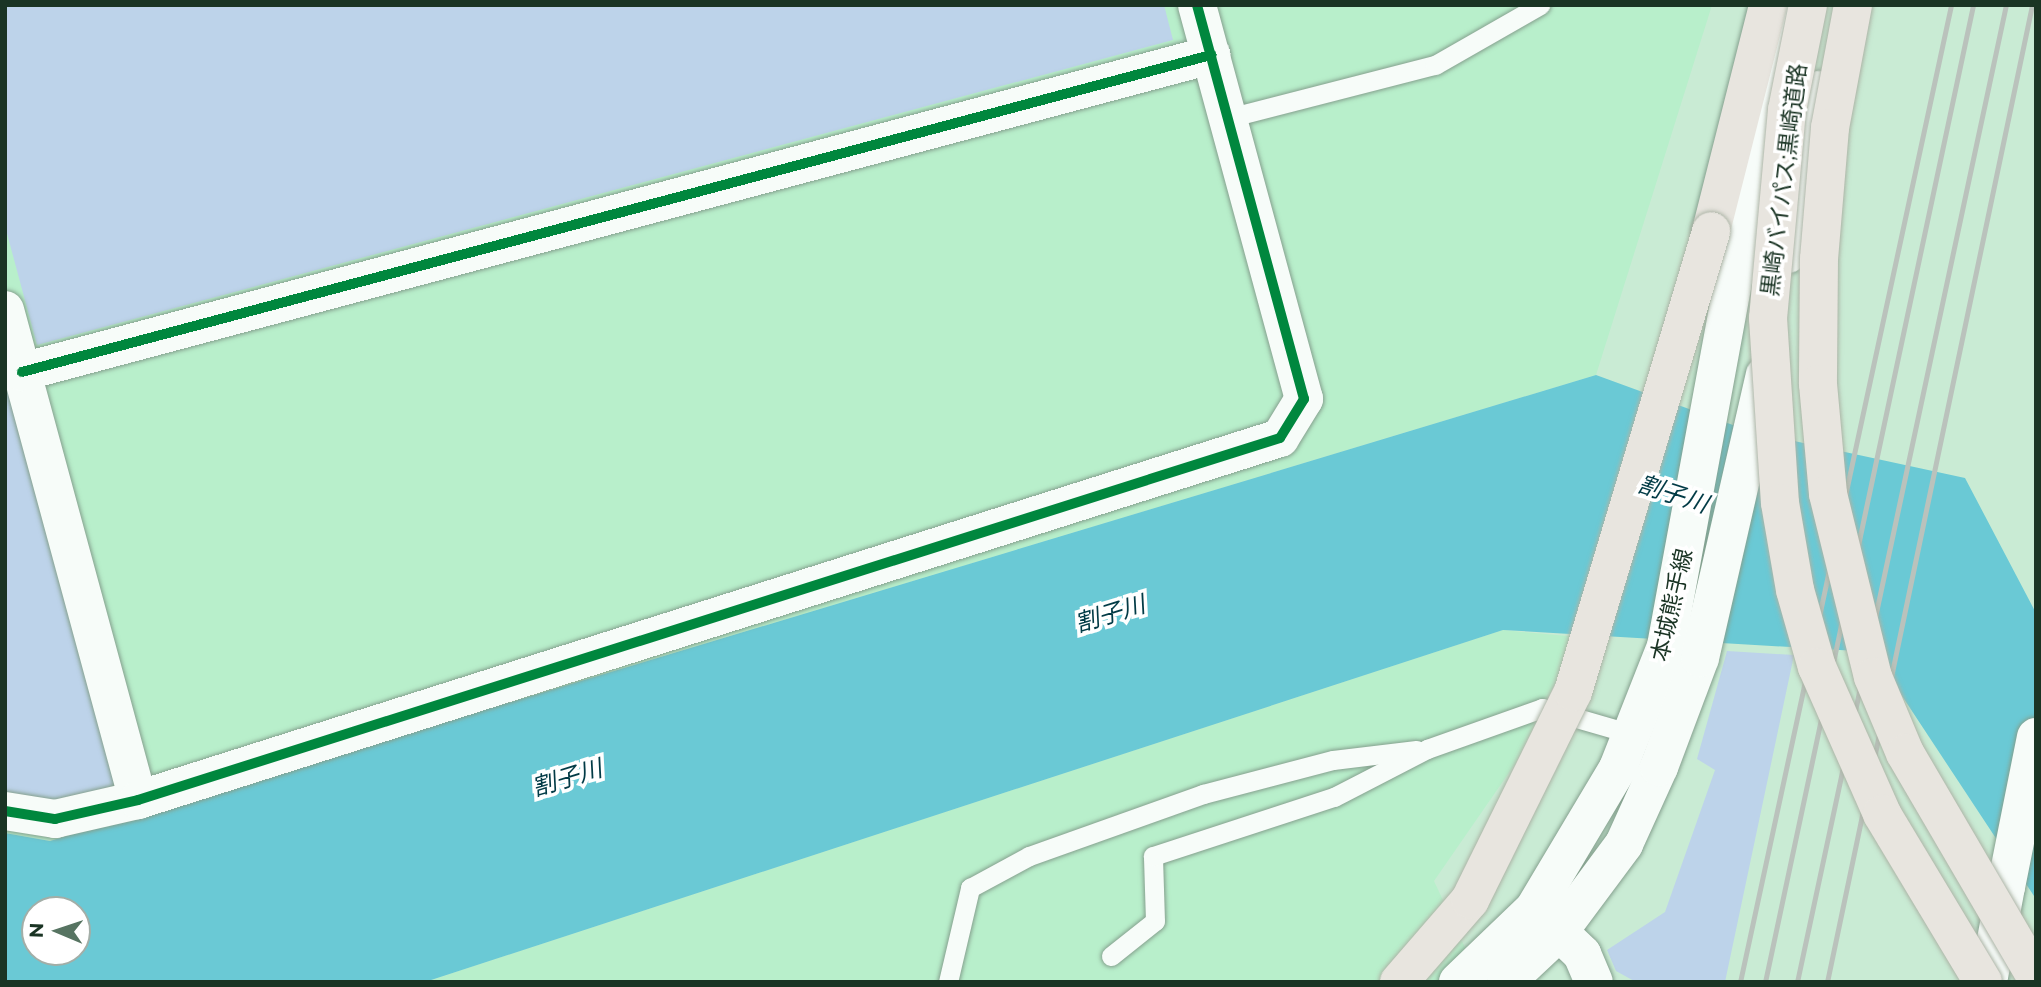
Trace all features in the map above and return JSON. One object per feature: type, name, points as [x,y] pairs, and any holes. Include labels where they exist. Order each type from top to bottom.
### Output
[{"type":"highway","points":[[1399,982],[1470,900],[1573,692],[1711,232],[1768,5]]},
{"type":"highway","name":"黒崎バイパス;黒崎道路","points":[[1808,5],[1787,110],[1769,318],[1780,503],[1793,578],[1816,667],[1842,730],[1928,897],[1983,982]]},
{"type":"highway","name":"黒崎バイパス;黒崎道路","points":[[1853,5],[1830,128],[1819,259],[1818,384],[1828,494],[1873,677],[1905,753],[2036,977]]},
{"type":"street","points":[[5,811],[55,819],[138,800],[1280,438],[1304,399],[1197,5]]},
{"type":"street","name":"本城熊手線","points":[[1506,982],[1546,921],[1632,734],[1683,652],[1717,394],[1784,5]]},
{"type":"street","name":"本城熊手線","points":[[1458,982],[1546,921],[1624,844],[1757,418],[1835,5]]},
{"type":"street","points":[[22,372],[1211,55]]},
{"type":"street","points":[[5,310],[138,800]]},
{"type":"street","points":[[1988,982],[2036,737]]},
{"type":"street","points":[[1546,921],[1582,954],[1594,982]]},
{"type":"lane","points":[[1228,118],[1435,65],[1539,5]]},
{"type":"lane","points":[[1111,957],[1155,921],[1153,856],[1334,797],[1427,749],[1542,708],[1632,734]]},
{"type":"lane","points":[[948,982],[970,888],[1030,856],[1242,784],[1333,760],[1427,749]]},
{"type":"shaded area","points":[[5,5],[1712,5],[1596,375],[50,841],[5,833]]},
{"type":"shaded area","points":[[5,5],[1164,5],[1173,40],[37,345],[5,226]]},
{"type":"shaded area","points":[[5,380],[118,787],[49,802],[5,794]]},
{"type":"shaded area","points":[[1503,630],[1578,637],[1515,764],[1434,881],[1481,982],[425,982]]},
{"type":"shaded area","points":[[1727,651],[1794,655],[1725,982],[1636,982],[1616,971],[1607,950],[1665,912],[1715,770],[1697,759]]},
{"type":"water","name":"割子川","points":[[1596,375],[1752,432],[1965,478],[2036,613],[2036,899],[1873,652],[1503,630],[425,982],[5,982],[5,833],[50,841]]},
{"type":"railway","points":[[1740,982],[1951,5]]},
{"type":"railway","points":[[1765,982],[1973,5]]},
{"type":"railway","points":[[1797,982],[2006,5]]},
{"type":"railway","points":[[1827,982],[2032,5]]},
{"type":"cycle path","points":[[5,811],[55,819],[138,800],[1280,438],[1304,399],[1197,5]]},
{"type":"cycle path","points":[[22,372],[1211,55]]}]
